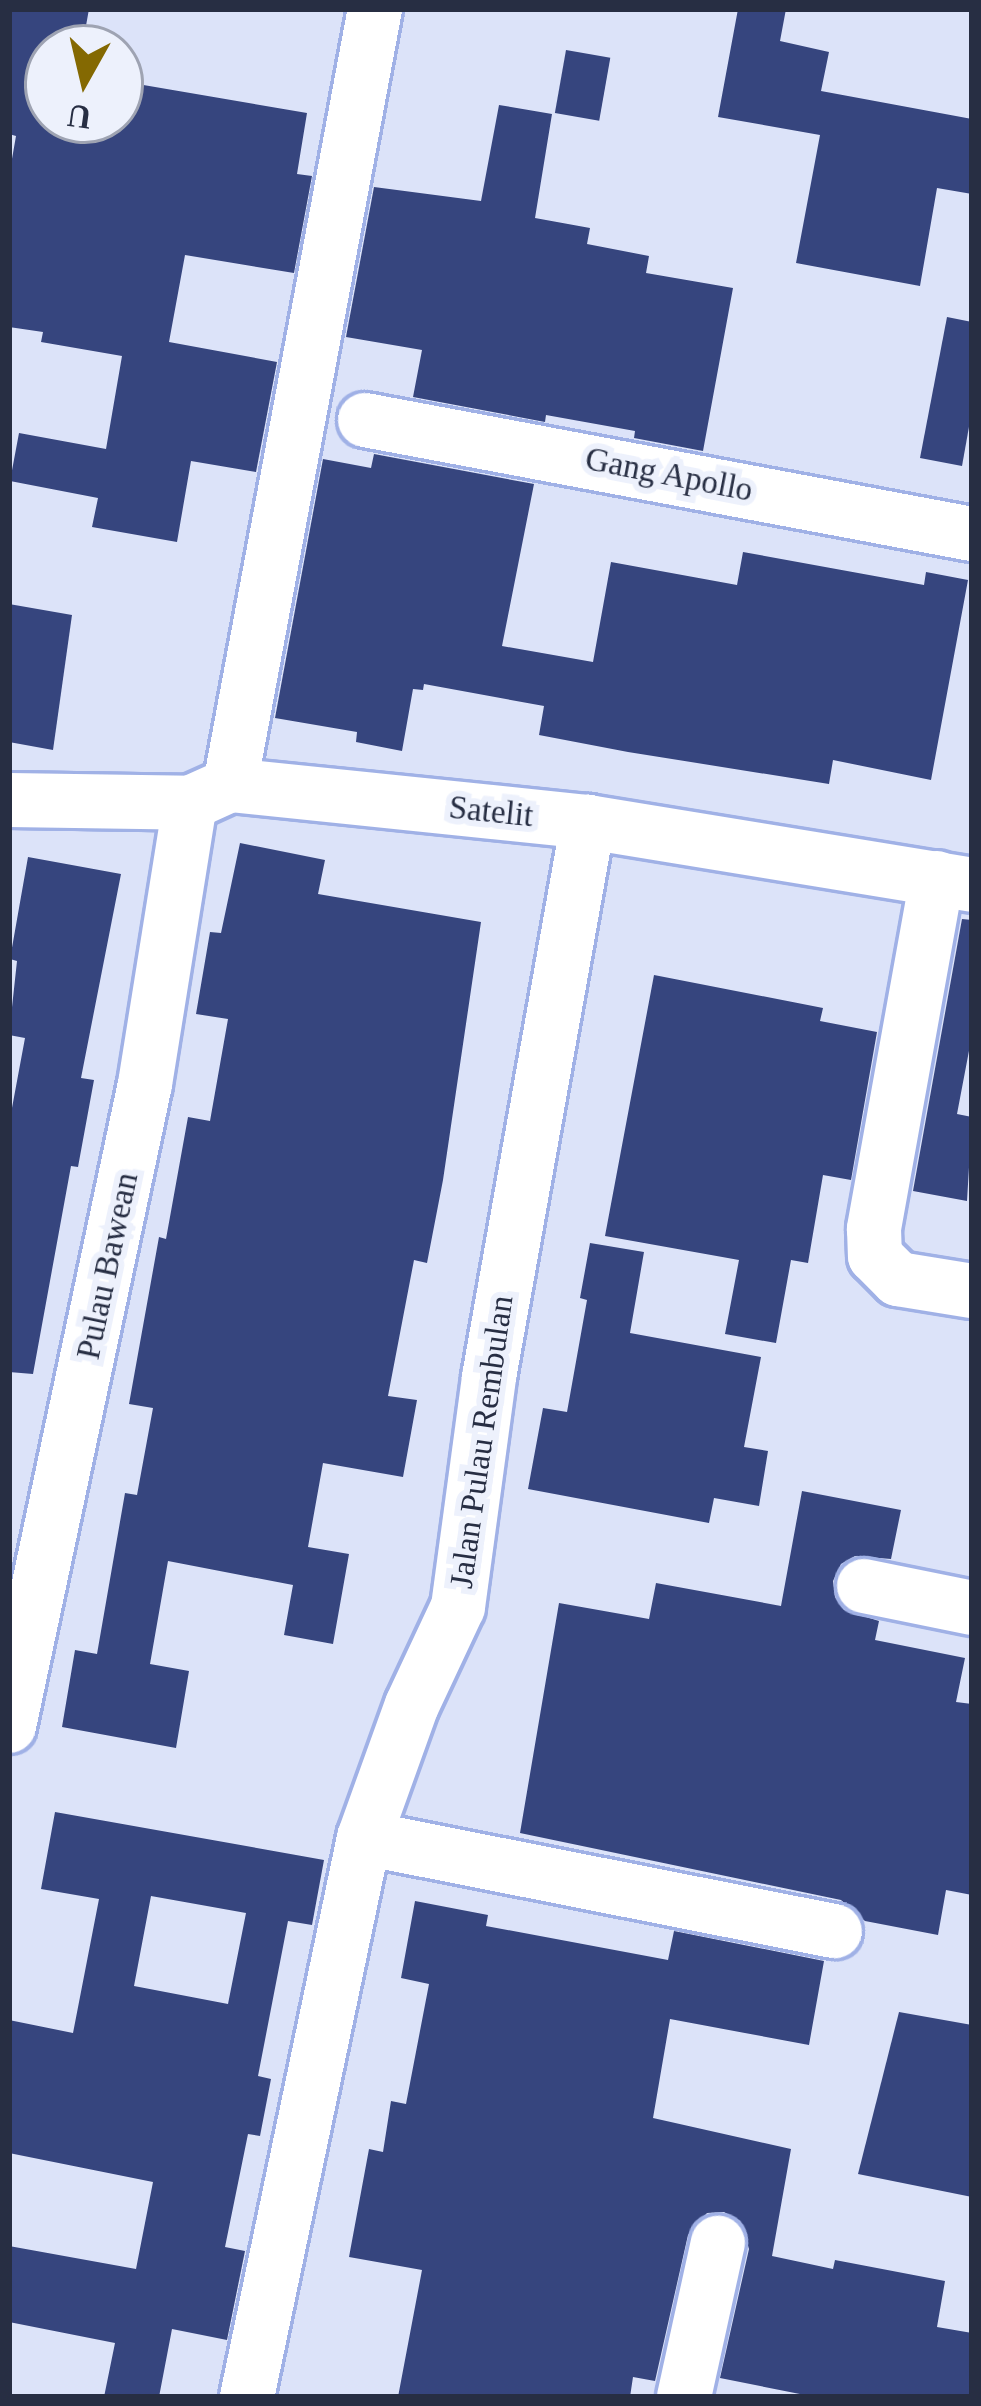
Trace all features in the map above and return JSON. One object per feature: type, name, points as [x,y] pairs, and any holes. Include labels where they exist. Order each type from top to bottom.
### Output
[{"type":"street","name":"Pulau Bawean","points":[[9,1726],[375,9]]},
{"type":"street","name":"Gang Apollo","points":[[365,420],[972,534]]},
{"type":"street","name":"Satelit","points":[[9,800],[210,794],[588,823],[955,882]]},
{"type":"street","name":"Jalan Pulau Rembulan","points":[[247,2397],[364,1838],[412,1705],[458,1607],[489,1376],[588,823]]},
{"type":"street","points":[[955,882],[874,1229],[875,1256],[898,1279],[972,1291]]},
{"type":"street","points":[[863,1586],[972,1608]]},
{"type":"street","points":[[364,1838],[835,1931]]},
{"type":"street","points":[[683,2397],[718,2243]]},
{"type":"building","points":[[9,9],[89,9],[86,24],[24,24],[24,144],[144,144],[144,85],[307,113],[297,174],[312,176],[294,273],[185,255],[169,342],[277,362],[256,472],[191,461],[177,542],[92,527],[98,498],[10,481],[19,433],[106,449],[122,356],[41,342],[43,332],[9,327],[9,176],[16,136],[9,134]]},
{"type":"building","points":[[738,9],[786,9],[780,41],[829,52],[821,91],[972,119],[972,194],[937,188],[920,286],[796,263],[820,135],[718,117]]},
{"type":"building","points":[[566,50],[610,58],[599,121],[555,113]]},
{"type":"building","points":[[499,105],[552,114],[535,218],[590,228],[587,244],[649,256],[646,273],[733,288],[703,451],[634,438],[635,431],[546,415],[545,422],[413,397],[422,350],[346,337],[374,187],[481,201]]},
{"type":"building","points":[[947,317],[972,322],[972,410],[962,466],[920,458]]},
{"type":"building","points":[[374,454],[534,484],[502,646],[593,662],[611,562],[737,585],[743,552],[924,585],[926,572],[968,580],[931,780],[833,760],[829,784],[628,752],[539,735],[544,706],[424,684],[423,690],[413,689],[402,751],[356,742],[357,732],[275,718],[323,459],[371,468]]},
{"type":"building","points":[[9,604],[72,615],[53,750],[9,742]]},
{"type":"building","points":[[240,843],[325,860],[318,894],[481,922],[427,1263],[414,1260],[388,1396],[417,1400],[403,1477],[323,1463],[308,1547],[349,1554],[333,1644],[284,1635],[293,1585],[168,1561],[150,1664],[189,1671],[176,1748],[62,1727],[75,1650],[97,1654],[125,1493],[137,1495],[153,1408],[129,1404],[159,1237],[166,1239],[188,1117],[210,1121],[228,1019],[196,1014],[210,932],[221,933]]},
{"type":"building","points":[[28,857],[121,874],[81,1078],[94,1080],[78,1167],[71,1166],[33,1374],[9,1372],[9,1124],[25,1038],[9,1035],[17,961],[10,959]]},
{"type":"building","points":[[962,919],[972,920],[972,1035],[957,1114],[972,1117],[967,1201],[913,1191]]},
{"type":"building","points":[[654,975],[823,1008],[820,1021],[877,1032],[851,1180],[823,1175],[808,1263],[791,1260],[776,1343],[725,1334],[739,1260],[605,1236]]},
{"type":"building","points":[[590,1243],[644,1252],[630,1333],[761,1357],[744,1447],[768,1451],[759,1506],[714,1498],[709,1523],[528,1489],[543,1408],[567,1412],[587,1300],[580,1298]]},
{"type":"building","points":[[802,1491],[901,1510],[891,1559],[855,1556],[841,1564],[833,1581],[835,1597],[844,1610],[879,1621],[875,1640],[965,1658],[956,1702],[972,1704],[972,1895],[946,1890],[938,1935],[865,1921],[841,1900],[520,1833],[559,1603],[649,1619],[656,1583],[781,1606]]},
{"type":"building","points":[[55,1812],[324,1860],[312,1925],[288,1921],[258,2076],[271,2079],[260,2136],[248,2134],[225,2247],[245,2251],[227,2340],[172,2329],[159,2397],[104,2397],[115,2343],[9,2322],[9,2246],[136,2269],[153,2182],[9,2153],[9,2020],[73,2033],[99,1899],[41,1889]],"holes":[[[151,1896],[246,1913],[228,2004],[134,1986]]]},
{"type":"building","points":[[415,1901],[488,1915],[486,1926],[668,1960],[674,1931],[824,1961],[809,2045],[670,2019],[653,2118],[791,2149],[772,2256],[833,2269],[835,2260],[945,2281],[937,2327],[972,2333],[972,2397],[815,2397],[720,2378],[749,2249],[740,2221],[724,2212],[707,2213],[688,2235],[655,2381],[633,2377],[630,2397],[398,2397],[422,2270],[349,2257],[369,2149],[383,2152],[391,2101],[406,2104],[429,1984],[401,1978]]},
{"type":"building","points":[[899,2012],[972,2025],[972,2197],[858,2174]]}]
